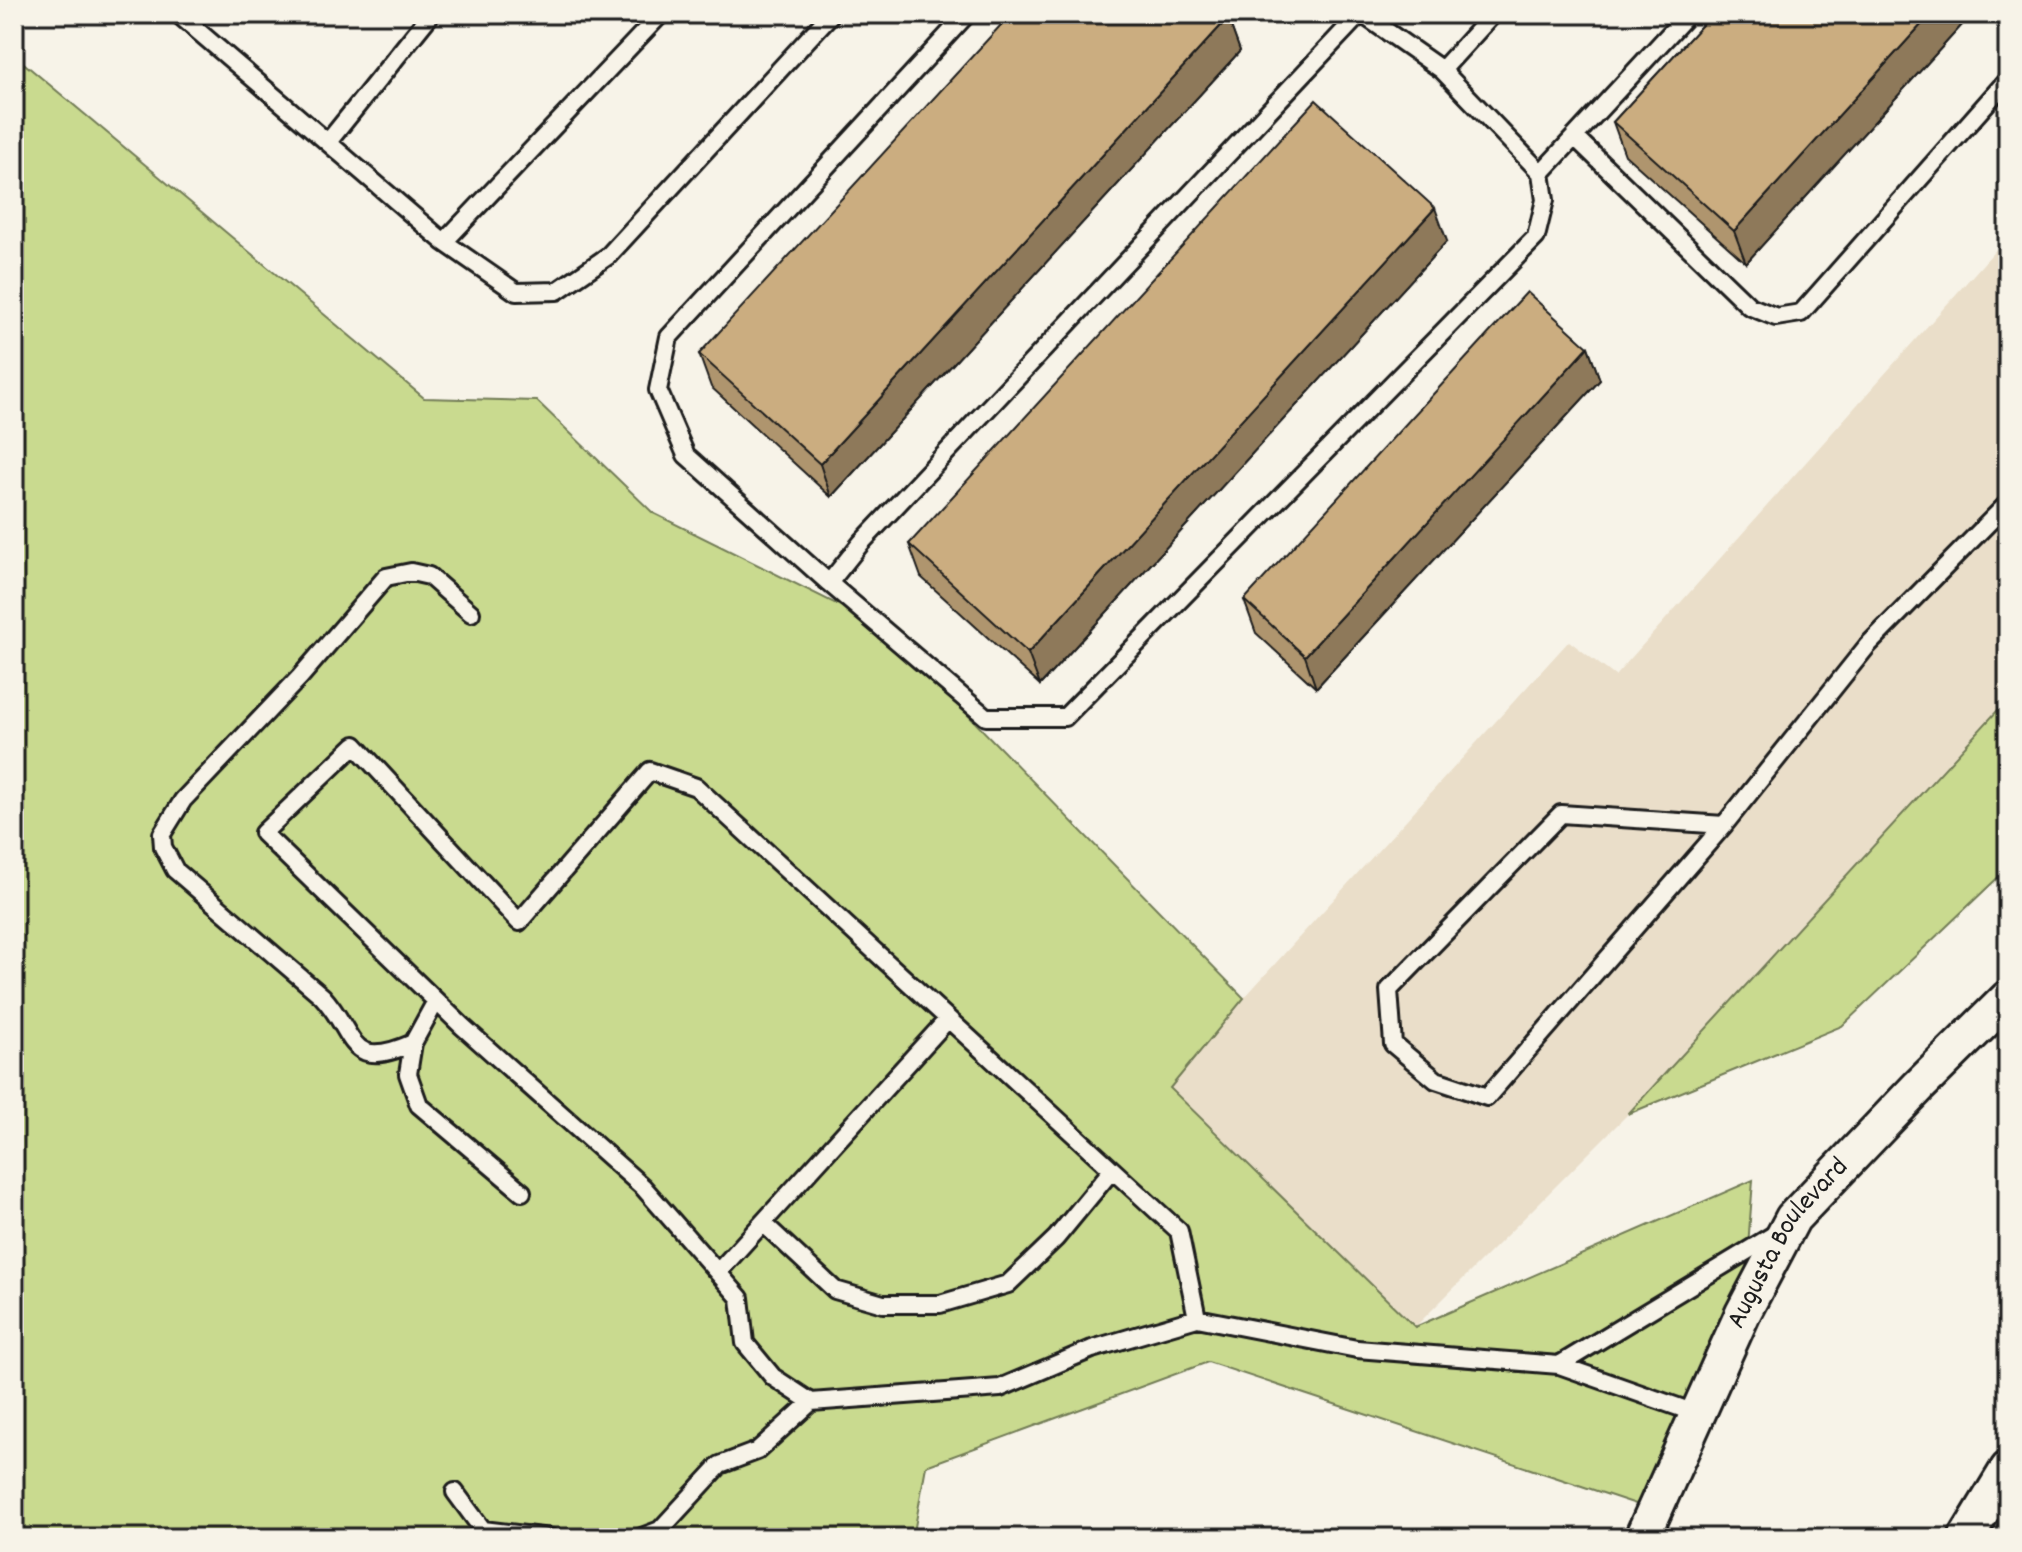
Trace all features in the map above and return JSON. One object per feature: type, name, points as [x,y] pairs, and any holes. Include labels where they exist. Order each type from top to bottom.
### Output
[{"type":"street","name":"Augusta Boulevard","points":[[1642,1538],[1743,1313],[1789,1225],[1919,1086],[2008,998]]},
{"type":"street","points":[[1966,1538],[2008,1469]]},
{"type":"lane","points":[[178,14],[444,242],[516,292],[557,291],[608,256],[831,14]]},
{"type":"lane","points":[[328,142],[431,14]]},
{"type":"lane","points":[[444,242],[661,14]]},
{"type":"lane","points":[[829,583],[872,532],[1361,14],[1442,70],[1541,173],[1545,200],[1536,237],[1065,717],[986,717],[829,583],[686,455],[658,390],[669,337],[967,14]]},
{"type":"lane","points":[[1442,70],[1493,14]]},
{"type":"lane","points":[[1541,173],[1688,14]]},
{"type":"lane","points":[[1576,138],[1749,306],[1776,317],[1801,313],[2008,79]]},
{"type":"lane","points":[[1724,825],[1561,814],[1389,990],[1393,1044],[1436,1080],[1487,1097],[1724,825],[1868,645],[2008,503]]},
{"type":"lane","points":[[413,1043],[386,1055],[370,1054],[354,1045],[337,1012],[322,996],[175,870],[163,847],[162,834],[183,800],[308,668],[386,577],[411,572],[429,576],[471,613]]},
{"type":"lane","points":[[1197,1318],[1179,1231],[696,787],[650,771],[519,922],[355,745],[263,833],[436,1001],[643,1187],[740,1298],[745,1343],[773,1377],[811,1402],[1000,1388],[1092,1349],[1197,1318],[1357,1349],[1559,1365],[1698,1414]]},
{"type":"lane","points":[[436,1001],[413,1043],[408,1074],[419,1105],[522,1192]]},
{"type":"lane","points":[[718,1272],[948,1019]]},
{"type":"lane","points":[[763,1223],[835,1290],[883,1304],[940,1304],[1008,1284],[1056,1238],[1112,1170]]},
{"type":"lane","points":[[1559,1365],[1789,1225]]},
{"type":"lane","points":[[639,1538],[660,1530],[720,1465],[757,1451],[811,1402]]},
{"type":"lane","points":[[455,1492],[483,1530],[550,1538]]},
{"type":"shaded area","points":[[2008,236],[2008,699],[1628,1114],[1415,1327],[1169,1088],[1244,998],[1569,641],[1615,676]]},
{"type":"green space","points":[[14,55],[424,398],[537,401],[653,513],[881,626],[1244,998],[1170,1088],[1415,1327],[1753,1180],[1743,1313],[1654,1510],[1208,1362],[926,1466],[913,1538],[14,1538]]},
{"type":"green space","points":[[2008,699],[2008,868],[1842,1026],[1628,1114]]},
{"type":"building","points":[[1011,14],[1224,14],[1228,18],[820,464],[699,354]]},
{"type":"building","points":[[1712,14],[1931,14],[1734,231],[1613,122]]},
{"type":"building","points":[[1316,100],[1435,208],[1028,653],[909,544]]},
{"type":"building","points":[[1527,292],[1588,347],[1305,656],[1244,600]]}]
